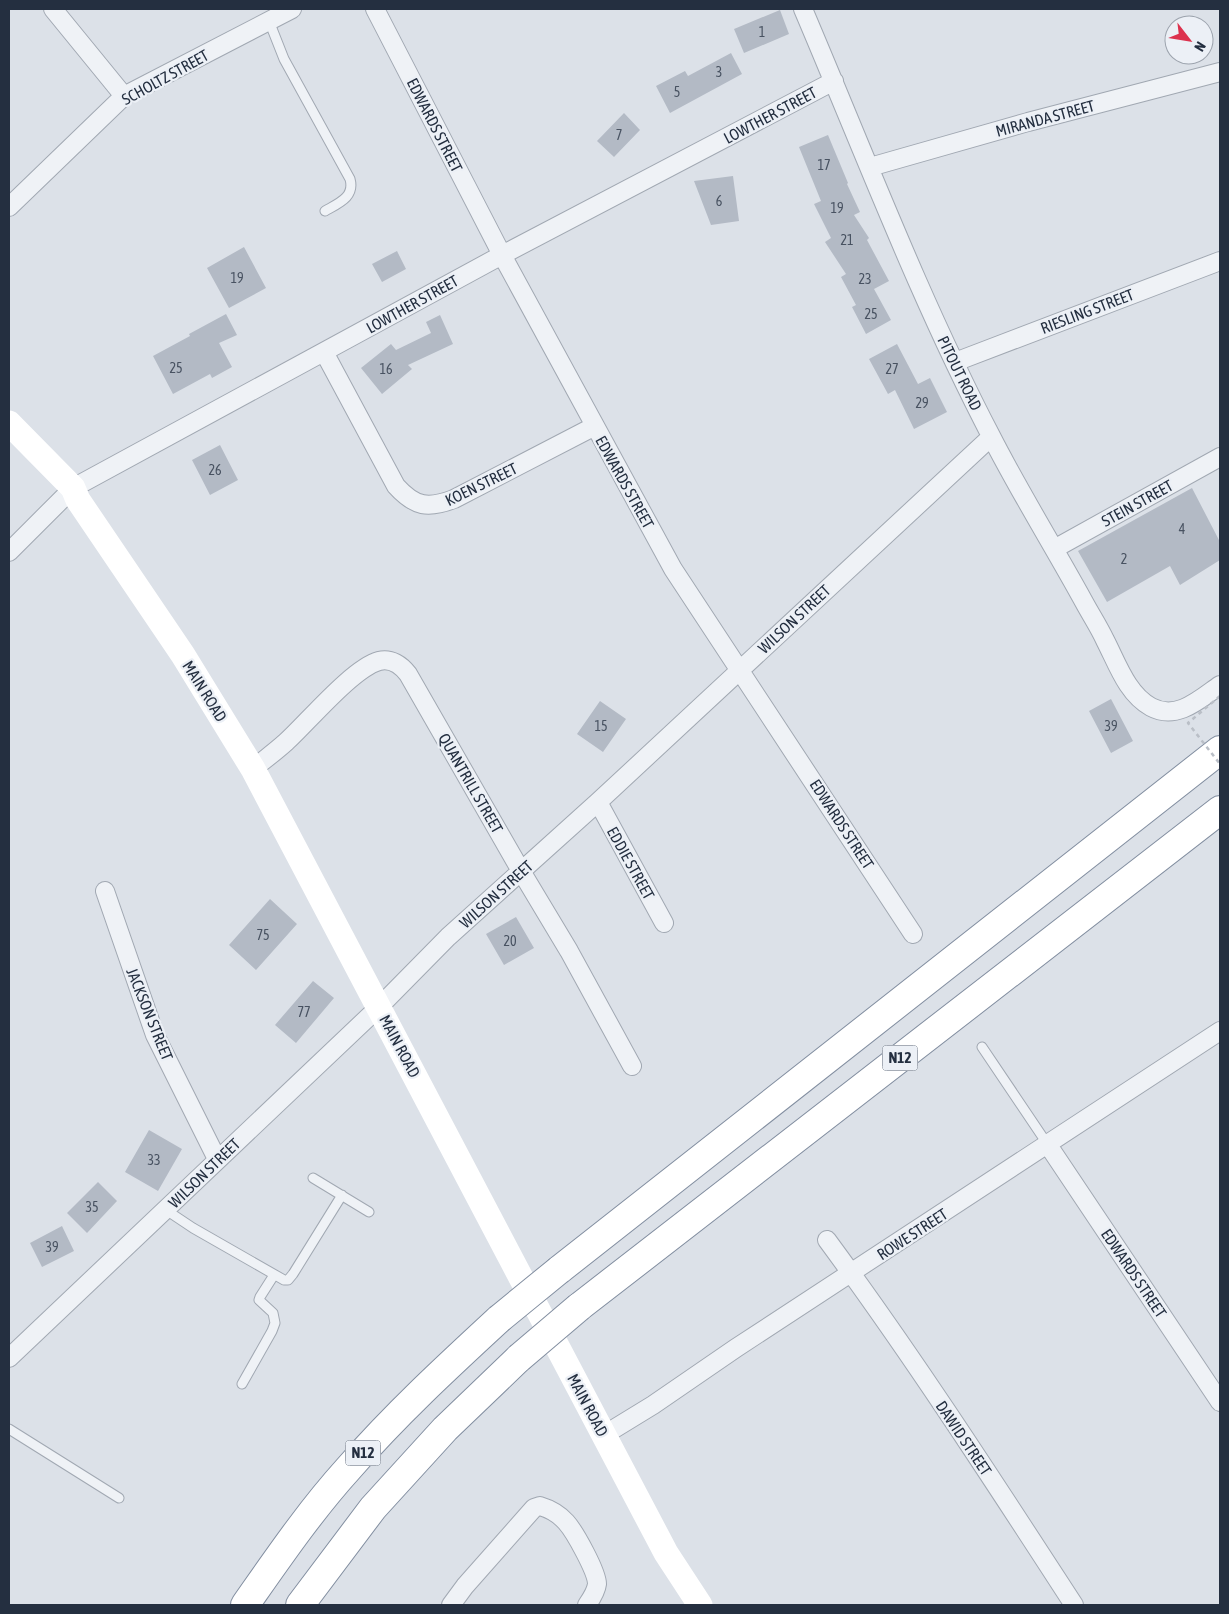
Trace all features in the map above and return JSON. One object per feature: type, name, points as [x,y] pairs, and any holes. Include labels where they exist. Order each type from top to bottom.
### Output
[{"type":"highway","name":"N12","points":[[245,1605],[286,1547],[348,1469],[422,1391],[499,1319],[1220,750]]},
{"type":"highway","name":"N12","points":[[300,1605],[373,1508],[445,1429],[518,1358],[579,1307],[1220,810]]},
{"type":"street","points":[[54,9],[124,96]]},
{"type":"street","name":"SCHOLTZ STREET","points":[[9,207],[124,96],[292,9]]},
{"type":"street","name":"EDWARDS STREET","points":[[375,9],[502,255],[673,569],[913,934]]},
{"type":"street","name":"PITOUT ROAD","points":[[803,9],[929,307],[991,437],[1131,689],[1149,706],[1160,710],[1178,711],[1186,708],[1220,685]]},
{"type":"street","name":"MIRANDA STREET","points":[[870,167],[1220,72]]},
{"type":"street","name":"LOWTHER STREET","points":[[9,552],[72,493],[502,255],[834,82]]},
{"type":"street","name":"RIESLING STREET","points":[[955,362],[1220,261]]},
{"type":"street","name":"KOEN STREET","points":[[324,352],[396,486],[408,498],[423,505],[440,504],[454,499],[595,426]]},
{"type":"street","name":"MAIN ROAD","points":[[9,423],[72,493],[183,655],[253,769],[666,1553],[700,1605]]},
{"type":"street","name":"WILSON STREET","points":[[9,1358],[379,1007],[448,937],[598,802],[991,437]]},
{"type":"street","name":"MAIN ROAD","points":[[9,440],[72,493]]},
{"type":"street","name":"STEIN STREET","points":[[1054,549],[1220,457]]},
{"type":"street","name":"QUANTRILL STREET","points":[[253,769],[286,742],[368,665],[380,661],[394,662],[402,667],[408,674],[569,951],[632,1066]]},
{"type":"street","name":"EDDIE STREET","points":[[598,802],[664,923]]},
{"type":"street","name":"JACKSON STREET","points":[[105,891],[155,1035],[217,1159]]},
{"type":"street","name":"ROWE STREET","points":[[604,1435],[653,1406],[736,1348],[1220,1031]]},
{"type":"street","name":"EDWARDS STREET","points":[[1048,1145],[1220,1402]]},
{"type":"street","name":"DAWID STREET","points":[[827,1240],[852,1273],[981,1463],[1074,1605]]},
{"type":"street","points":[[451,1605],[465,1586],[534,1508],[540,1506],[553,1511],[568,1523],[582,1547],[596,1577],[596,1591],[587,1605]]},
{"type":"lane","points":[[269,21],[284,59],[350,179],[352,187],[342,202],[325,211]]},
{"type":"lane","points":[[982,1047],[1048,1145]]},
{"type":"lane","points":[[313,1178],[369,1212]]},
{"type":"lane","points":[[166,1210],[274,1275],[288,1280],[342,1195]]},
{"type":"lane","points":[[242,1384],[275,1323],[274,1313],[260,1300],[274,1275]]},
{"type":"lane","points":[[9,1429],[118,1498]]},
{"type":"path","points":[[1220,696],[1188,723],[1220,764]]},
{"type":"building","points":[[780,10],[789,34],[744,53],[734,29]]},
{"type":"building","points":[[731,53],[742,74],[670,113],[656,86],[685,71],[688,76]]},
{"type":"building","points":[[624,113],[640,130],[614,157],[597,141]]},
{"type":"building","points":[[828,135],[860,212],[854,215],[869,238],[867,240],[889,281],[874,289],[891,320],[866,334],[852,307],[856,305],[841,277],[846,274],[825,242],[831,238],[814,204],[821,201],[799,147]]},
{"type":"building","points":[[733,176],[739,221],[711,225],[694,181]]},
{"type":"building","points":[[244,247],[266,288],[229,308],[207,268]]},
{"type":"building","points":[[397,251],[406,269],[382,282],[372,264]]},
{"type":"building","points":[[226,314],[237,335],[219,343],[232,367],[212,378],[210,374],[173,394],[153,356]]},
{"type":"building","points":[[440,315],[453,344],[408,365],[412,369],[382,394],[361,368],[391,344],[396,350],[431,333],[426,322]]},
{"type":"building","points":[[897,344],[918,384],[930,378],[947,412],[914,429],[895,390],[888,394],[869,359]]},
{"type":"building","points":[[220,445],[238,480],[210,495],[192,460]]},
{"type":"building","points":[[1192,488],[1220,542],[1220,560],[1180,585],[1170,566],[1107,602],[1078,551]]},
{"type":"building","points":[[1111,699],[1133,741],[1111,753],[1089,711]]},
{"type":"building","points":[[600,701],[626,719],[603,752],[577,734]]},
{"type":"building","points":[[270,899],[297,924],[256,970],[229,945]]},
{"type":"building","points":[[516,917],[534,948],[504,965],[486,934]]},
{"type":"building","points":[[313,981],[334,998],[296,1043],[275,1025]]},
{"type":"building","points":[[149,1130],[182,1149],[158,1191],[125,1172]]},
{"type":"building","points":[[98,1182],[117,1201],[87,1233],[67,1213]]},
{"type":"building","points":[[62,1226],[74,1251],[42,1267],[30,1243]]}]
